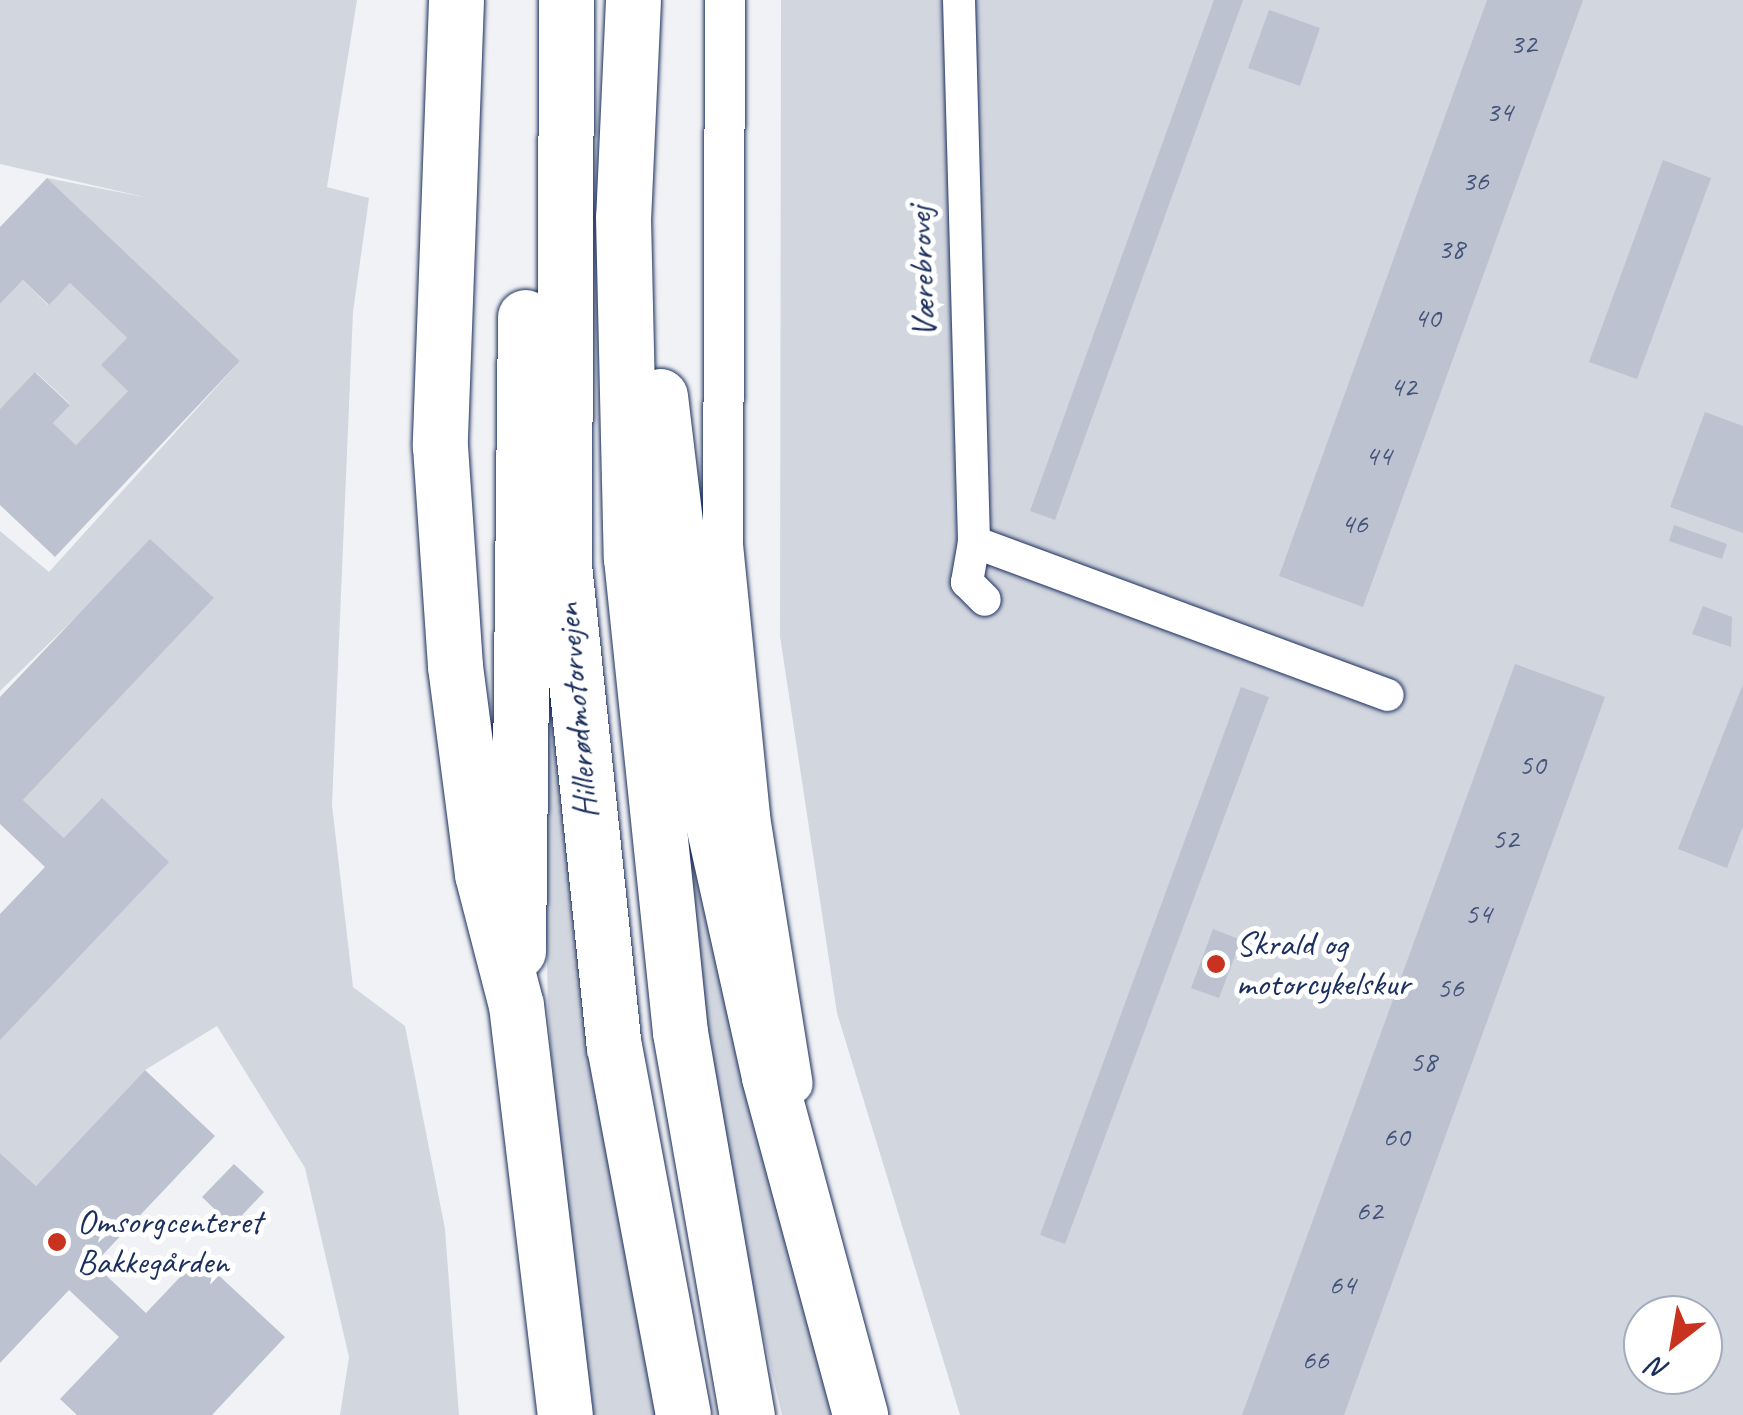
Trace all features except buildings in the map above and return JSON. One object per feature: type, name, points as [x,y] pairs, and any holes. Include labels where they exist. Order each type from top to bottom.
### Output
[{"type":"highway","points":[[456,0],[440,446],[482,874],[516,1005]]},
{"type":"highway","points":[[542,0],[530,86],[516,1005],[565,1415]]},
{"type":"highway","name":"Hillerødmotorvejen","points":[[566,0],[559,190],[566,584],[614,1046],[684,1415]]},
{"type":"highway","name":"Hillerødmotorvejen","points":[[633,0],[623,217],[631,558],[654,836],[711,1244],[747,1415]]},
{"type":"highway","points":[[623,217],[657,358],[709,806],[860,1415]]},
{"type":"street","points":[[725,0],[723,545],[750,817],[791,1056],[798,1173]]},
{"type":"street","name":"Værebrovej","points":[[959,0],[974,542],[967,582],[985,600]]},
{"type":"street","points":[[974,542],[1388,695]]},
{"type":"shaded area","points":[[0,0],[357,0],[327,187],[369,198],[353,312],[332,805],[353,987],[405,1026],[445,1229],[459,1415],[340,1415],[349,1357],[305,1168],[217,1026],[145,1070],[36,1186],[0,1153],[0,1040],[64,838],[23,800],[214,598],[75,618],[0,691],[0,531],[49,572],[240,361],[47,178],[149,198],[0,164]]},
{"type":"shaded area","points":[[781,0],[1743,0],[1743,1415],[960,1415],[837,1013],[780,636]]},
{"type":"shaded area","points":[[23,280],[48,305],[70,283],[127,338],[128,391],[76,445],[53,423],[70,404],[36,372],[0,409],[0,304]]},
{"type":"shaded area","points":[[539,517],[657,1415],[590,1415],[573,1335],[548,1011]]},
{"type":"shaded area","points":[[657,547],[838,1415],[782,1415],[754,1295],[678,874]]},
{"type":"place","name":"Skrald og motorcykelskur","points":[[1216,964]]},
{"type":"place","name":"Omsorgcenteret Bakkegården","points":[[57,1242]]}]
